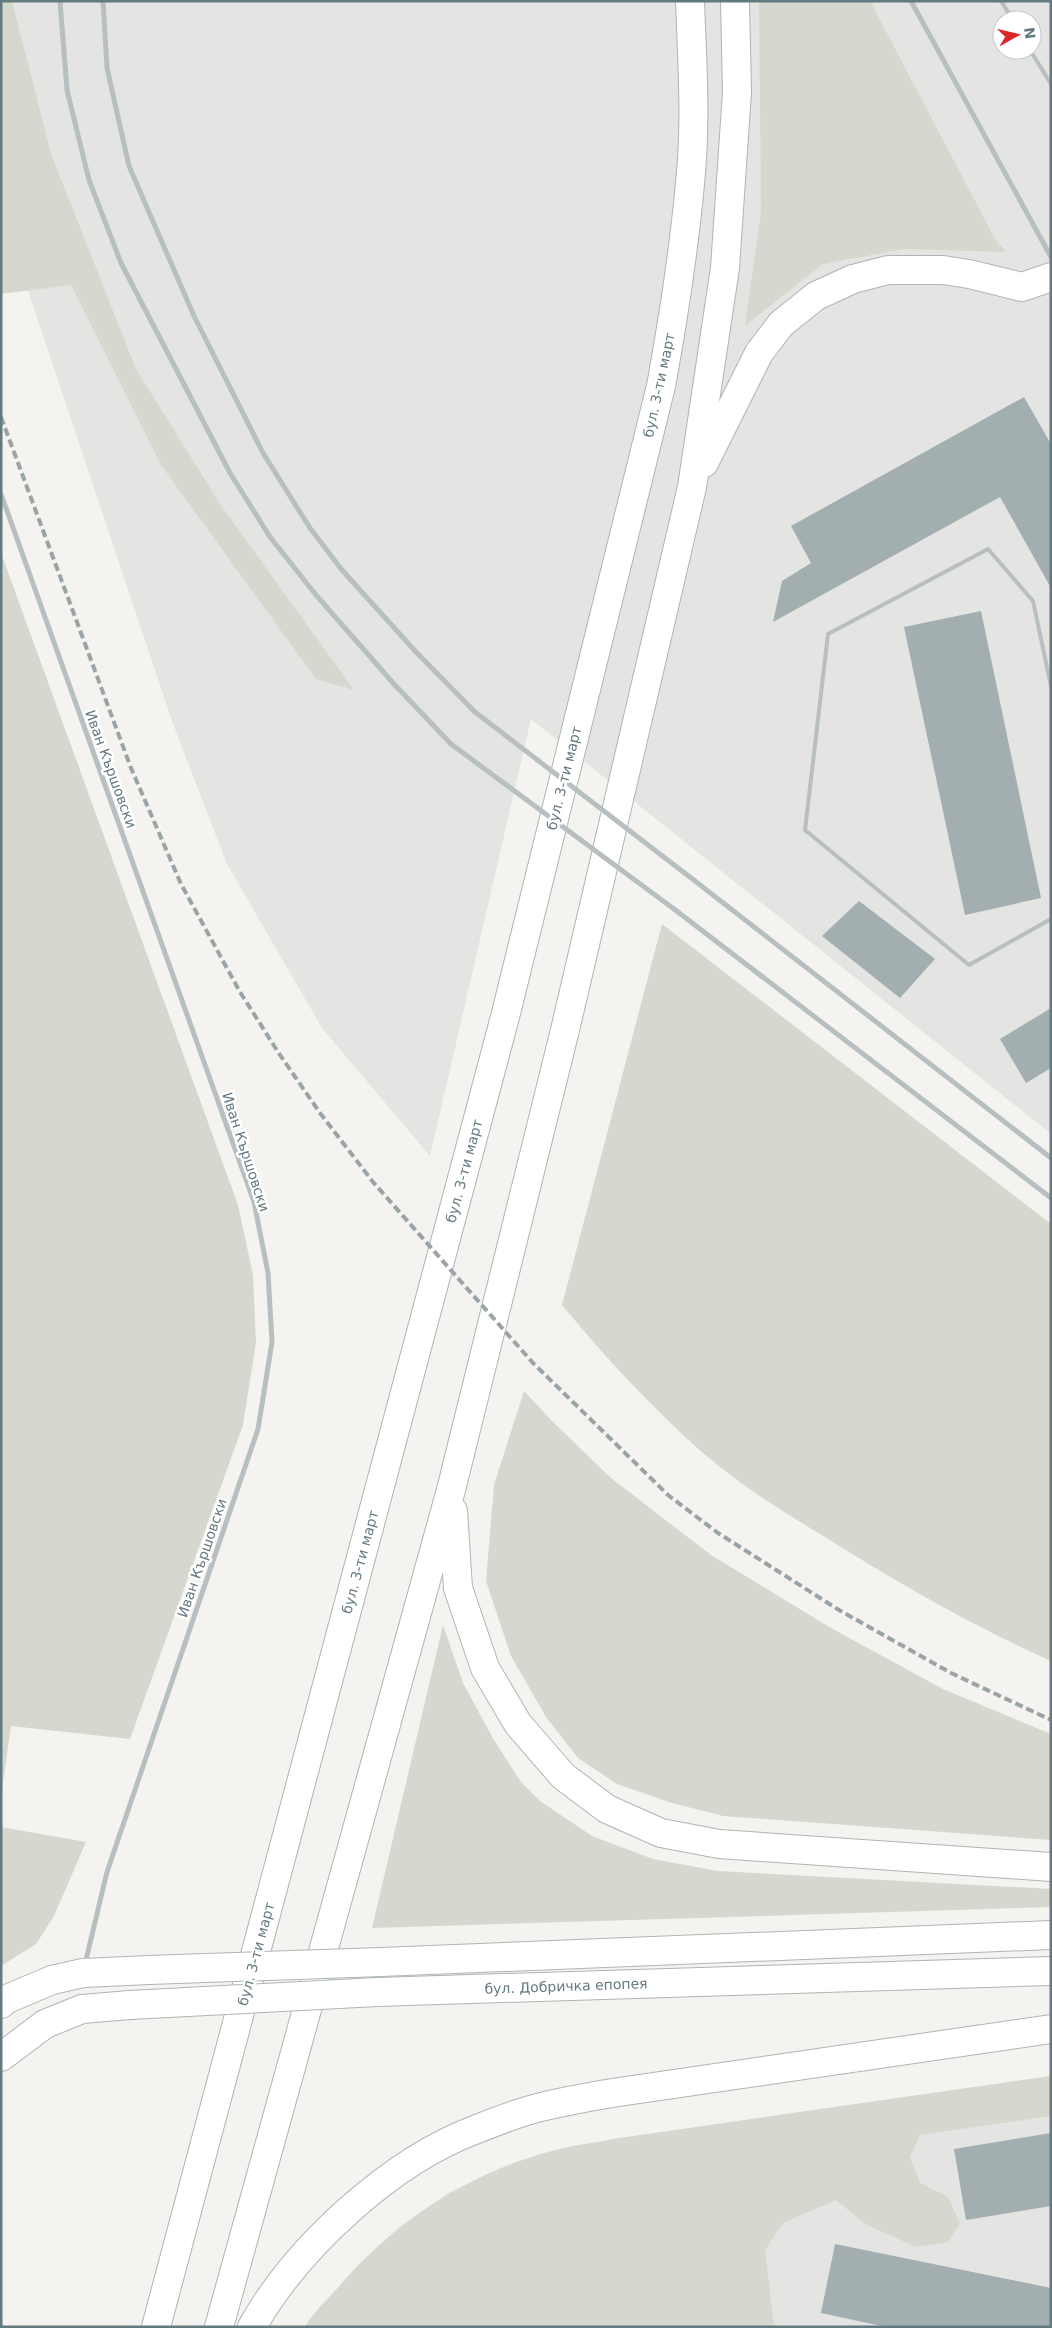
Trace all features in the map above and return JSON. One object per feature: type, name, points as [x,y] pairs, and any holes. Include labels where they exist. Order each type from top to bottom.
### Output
[{"type":"main road","name":"бул. 3-ти март","points":[[156,2327],[503,1027],[661,386],[679,288],[692,170],[693,68],[690,1]]},
{"type":"main road","points":[[219,2327],[451,1490],[565,1030],[692,487],[726,259],[737,92],[735,1]]},
{"type":"main road","points":[[692,487],[759,353],[781,324],[816,296],[853,279],[888,270],[943,270],[969,274],[1022,287],[1051,277]]},
{"type":"main road","points":[[451,1490],[458,1588],[485,1668],[518,1724],[563,1776],[607,1809],[661,1833],[719,1844],[1051,1868]]},
{"type":"main road","points":[[1,2004],[7,1999],[52,1980],[83,1973],[1051,1935]]},
{"type":"main road","name":"бул. Добричка епопея","points":[[1,2057],[45,2024],[82,2009],[130,2005],[377,1992],[1051,1971]]},
{"type":"main road","points":[[252,2327],[268,2298],[322,2236],[370,2192],[425,2154],[475,2130],[540,2107],[612,2093],[1051,2029]]},
{"type":"street","points":[[60,1],[67,90],[90,180],[121,263],[225,464],[270,537],[310,588],[394,684],[451,744],[674,909],[1051,1198]]},
{"type":"street","points":[[103,1],[107,68],[129,166],[194,316],[263,454],[310,528],[342,570],[416,652],[475,712],[1051,1158]]},
{"type":"street","points":[[911,1],[1051,257]]},
{"type":"street","name":"Иван Кършовски","points":[[1,494],[254,1202],[268,1273],[272,1342],[258,1429],[107,1872],[83,1973]]},
{"type":"lane","points":[[1036,60],[1051,84]]},
{"type":"lane","points":[[1051,686],[1033,601],[988,549],[828,634],[805,830],[969,965],[1051,919]]},
{"type":"shaded area","points":[[1,1],[1051,1],[1051,1134],[531,719],[430,1156],[322,1028],[227,864],[173,724],[1,210]]},
{"type":"shaded area","points":[[1,1],[12,1],[51,154],[136,369],[220,504],[354,690],[316,679],[161,465],[71,285],[1,294]]},
{"type":"shaded area","points":[[759,1],[870,1],[995,239],[1006,252],[904,249],[823,264],[745,326],[761,212]]},
{"type":"shaded area","points":[[1,553],[238,1205],[253,1275],[256,1342],[243,1425],[130,1739],[11,1726],[1,1797]]},
{"type":"shaded area","points":[[662,924],[1051,1224],[1051,1661],[964,1619],[880,1571],[762,1498],[717,1465],[666,1418],[595,1344],[562,1305]]},
{"type":"shaded area","points":[[524,1391],[611,1478],[711,1555],[831,1628],[943,1689],[1051,1734],[1051,1840],[723,1816],[672,1803],[617,1784],[578,1758],[546,1717],[511,1656],[486,1581],[494,1485]]},
{"type":"shaded area","points":[[443,1625],[463,1683],[494,1740],[521,1782],[540,1801],[592,1836],[653,1859],[718,1871],[1051,1889],[1051,1907],[372,1928]]},
{"type":"shaded area","points":[[1,1827],[86,1842],[54,1916],[36,1944],[1,1966]]},
{"type":"shaded area","points":[[1051,2076],[1051,2327],[305,2327],[355,2268],[399,2227],[448,2193],[492,2172],[552,2151],[620,2138]]},
{"type":"shaded area","points":[[1051,2076],[1051,2116],[920,2135],[910,2157],[920,2183],[948,2197],[960,2223],[948,2242],[916,2247],[865,2224],[836,2200],[783,2223],[765,2250],[774,2327],[305,2327],[317,2310],[363,2260],[411,2219],[464,2185],[522,2160],[577,2145],[620,2138]]},
{"type":"building","points":[[1024,397],[1051,444],[1051,588],[1000,497],[773,622],[782,581],[811,563],[791,526]]},
{"type":"building","points":[[981,611],[1041,898],[965,915],[904,627]]},
{"type":"building","points":[[859,901],[935,959],[900,998],[822,936]]},
{"type":"building","points":[[1051,1008],[1051,1068],[1026,1083],[1000,1039]]},
{"type":"building","points":[[1051,2133],[1051,2206],[966,2220],[954,2149]]},
{"type":"building","points":[[835,2244],[1051,2288],[1051,2327],[886,2327],[821,2313]]},
{"type":"railway","points":[[1,417],[131,768],[181,884],[240,992],[278,1052],[320,1113],[373,1182],[533,1363],[668,1495],[718,1533],[839,1610],[951,1673],[1051,1720]]}]
